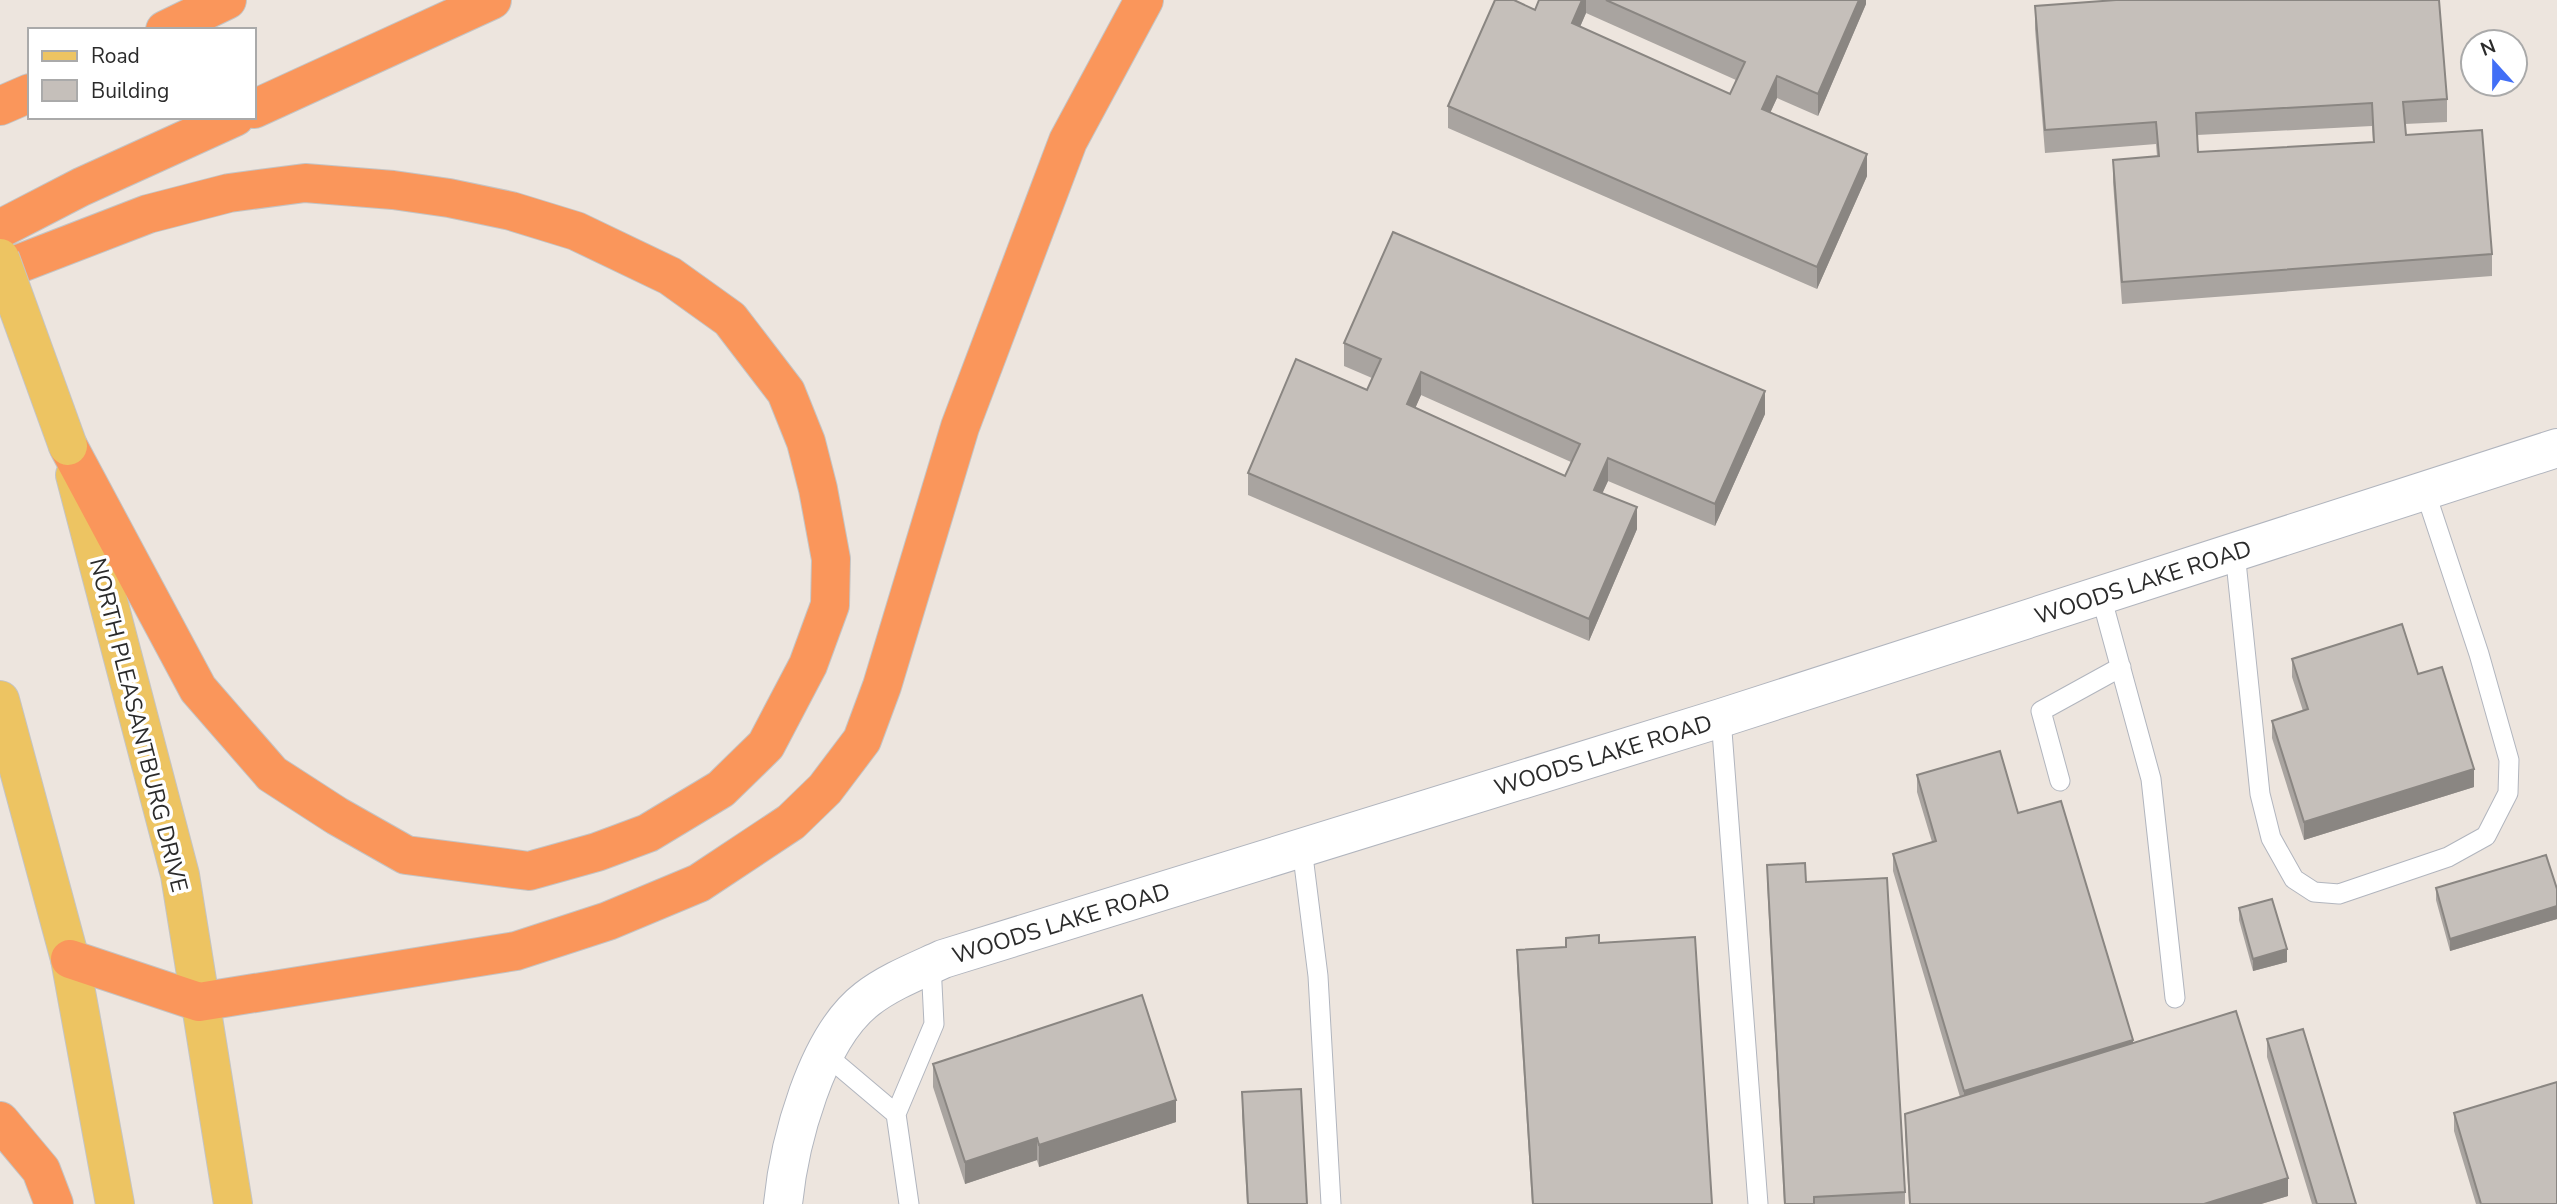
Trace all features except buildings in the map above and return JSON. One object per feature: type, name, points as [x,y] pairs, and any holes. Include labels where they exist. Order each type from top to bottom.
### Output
[{"type":"highway","points":[[169,28],[227,0]]},
{"type":"highway","points":[[256,108],[492,0]]},
{"type":"highway","points":[[71,959],[199,1002],[516,951],[608,921],[699,883],[791,822],[825,789],[862,740],[932,524],[960,427],[1068,141],[1144,0]]},
{"type":"highway","points":[[0,84],[28,77]]},
{"type":"highway","points":[[0,106],[28,94]]},
{"type":"highway","points":[[0,229],[81,187],[231,119]]},
{"type":"highway","points":[[0,271],[148,214],[229,193],[305,183],[393,190],[449,198],[511,211],[576,231],[670,276],[730,320],[786,392],[806,442],[818,489],[831,559],[830,605],[808,665],[766,745],[722,789],[648,833],[597,852],[529,871],[406,855],[337,816],[272,774],[198,689],[68,446]]},
{"type":"highway","points":[[0,1121],[41,1170],[54,1204]]},
{"type":"main road","name":"NORTH PLEASANTBURG DRIVE","points":[[0,258],[68,446],[180,875],[233,1204]]},
{"type":"main road","points":[[0,700],[71,959],[115,1204]]},
{"type":"street","name":"WOODS LAKE ROAD","points":[[783,1204],[798,1124],[812,1081],[825,1054],[845,1022],[866,1000],[931,964],[1721,718],[2557,448]]},
{"type":"lane","points":[[2235,552],[2260,794],[2271,838],[2294,879],[2314,892],[2339,894],[2448,857],[2486,836],[2508,793],[2509,760],[2479,654],[2425,491]]},
{"type":"lane","points":[[2101,596],[2151,779],[2175,998]]},
{"type":"lane","points":[[2060,781],[2041,711],[2120,667]]},
{"type":"lane","points":[[1721,718],[1758,1204]]},
{"type":"lane","points":[[1303,848],[1318,976],[1331,1204]]},
{"type":"lane","points":[[909,1204],[896,1114],[934,1024],[931,964]]},
{"type":"lane","points":[[825,1054],[896,1114]]}]
